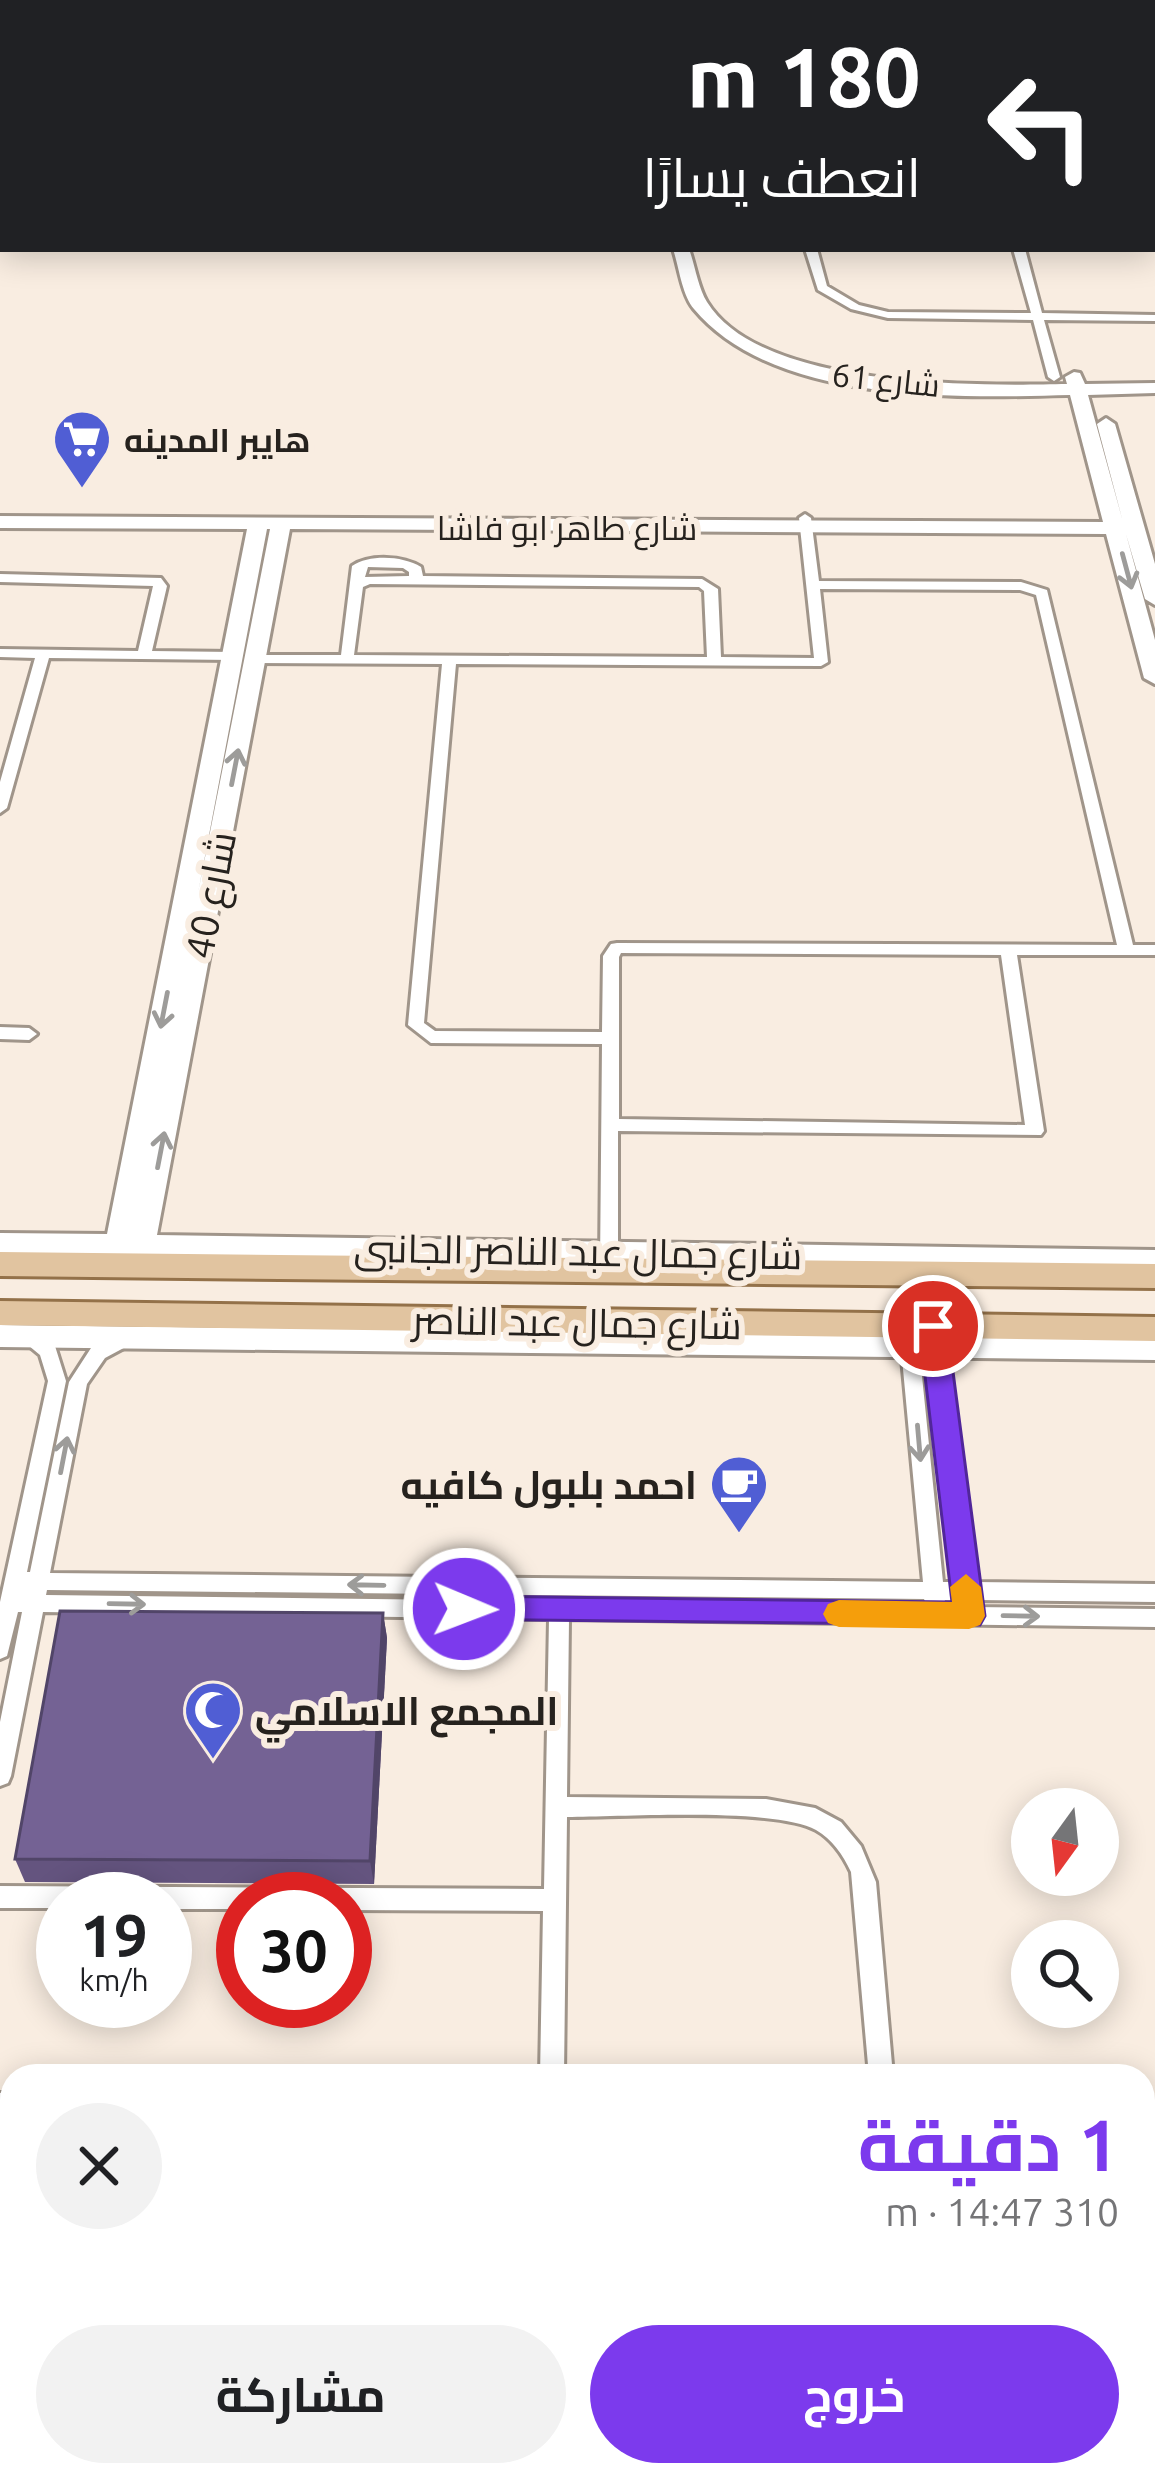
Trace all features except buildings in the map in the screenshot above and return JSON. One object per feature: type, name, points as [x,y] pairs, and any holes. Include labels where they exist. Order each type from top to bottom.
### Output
[{"type":"main road","name":"شارع جمال عبد الناصر","points":[[0,1264],[128,1255],[356,1268],[497,1268],[609,1260],[1155,1276]]},
{"type":"main road","points":[[356,1268],[416,1291],[410,1307],[356,1327]]},
{"type":"main road","points":[[497,1268],[459,1285],[453,1301],[462,1309],[522,1322]]},
{"type":"main road","name":"شارع جمال عبد الناصر","points":[[0,1313],[356,1327],[522,1322],[922,1336],[1155,1329]]},
{"type":"street","points":[[812,252],[822,287],[855,308],[906,316],[1155,318]]},
{"type":"street","points":[[1020,252],[1038,317],[1076,382],[1124,524],[1155,598]]},
{"type":"street","name":"شارع 61","points":[[689,258],[694,303],[715,326],[754,350],[805,369],[909,386],[1155,377]]},
{"type":"street","name":"شارع 61","points":[[1076,382],[1155,388]]},
{"type":"street","name":"شارع طاهر ابو فاشا","points":[[0,511],[806,523]]},
{"type":"street","name":"شارع طاهر ابو فاشا","points":[[0,522],[1124,524]]},
{"type":"street","points":[[0,653],[822,661],[806,523]]},
{"type":"street","name":"شارع 40","points":[[128,1255],[270,524]]},
{"type":"street","points":[[1124,524],[1155,678]]},
{"type":"street","points":[[0,578],[159,582],[144,655]]},
{"type":"street","points":[[347,659],[357,585],[365,580],[416,580],[705,584],[711,590],[714,662]]},
{"type":"street","points":[[814,585],[1021,586],[1042,593],[1126,950]]},
{"type":"street","points":[[0,808],[43,654]]},
{"type":"street","points":[[449,660],[416,1025],[431,1037],[611,1039]]},
{"type":"street","points":[[609,1260],[611,956],[629,944],[1155,950]]},
{"type":"street","points":[[610,1126],[1035,1131],[1008,949]]},
{"type":"street","points":[[0,1033],[28,1034]]},
{"type":"street","name":"شارع جمال عبد الناصر الجانبى","points":[[0,1244],[128,1255],[1155,1260]]},
{"type":"street","points":[[13,1336],[126,1338],[356,1327],[922,1336],[1155,1349]]},
{"type":"street","points":[[0,1650],[57,1382],[48,1351],[13,1336]]},
{"type":"street","points":[[922,1336],[936,1615]]},
{"type":"street","points":[[922,1336],[969,1616]]},
{"type":"street","points":[[0,1776],[81,1374],[98,1353],[126,1338]]},
{"type":"street","points":[[931,1564],[963,1564]]},
{"type":"street","points":[[12,1592],[465,1586],[1155,1593]]},
{"type":"street","points":[[464,1609],[465,1586]]},
{"type":"street","points":[[36,1592],[464,1609],[1155,1618]]},
{"type":"street","points":[[552,2064],[559,1610]]},
{"type":"street","points":[[556,1807],[791,1810],[829,1826],[856,1857],[865,1882],[879,2064]]},
{"type":"street","points":[[0,1897],[554,1900]]},
{"type":"slow traffic","points":[[839,1614],[969,1616],[966,1587]]},
{"type":"place","name":"هايبر المدينه","points":[[82,490]]},
{"type":"place","name":"احمد بلبول كافيه","points":[[739,1535]]},
{"type":"place","name":"المجمع الاسلامي","points":[[213,1761]]},
{"type":"route","points":[[464,1609],[969,1616],[933,1326]]}]
